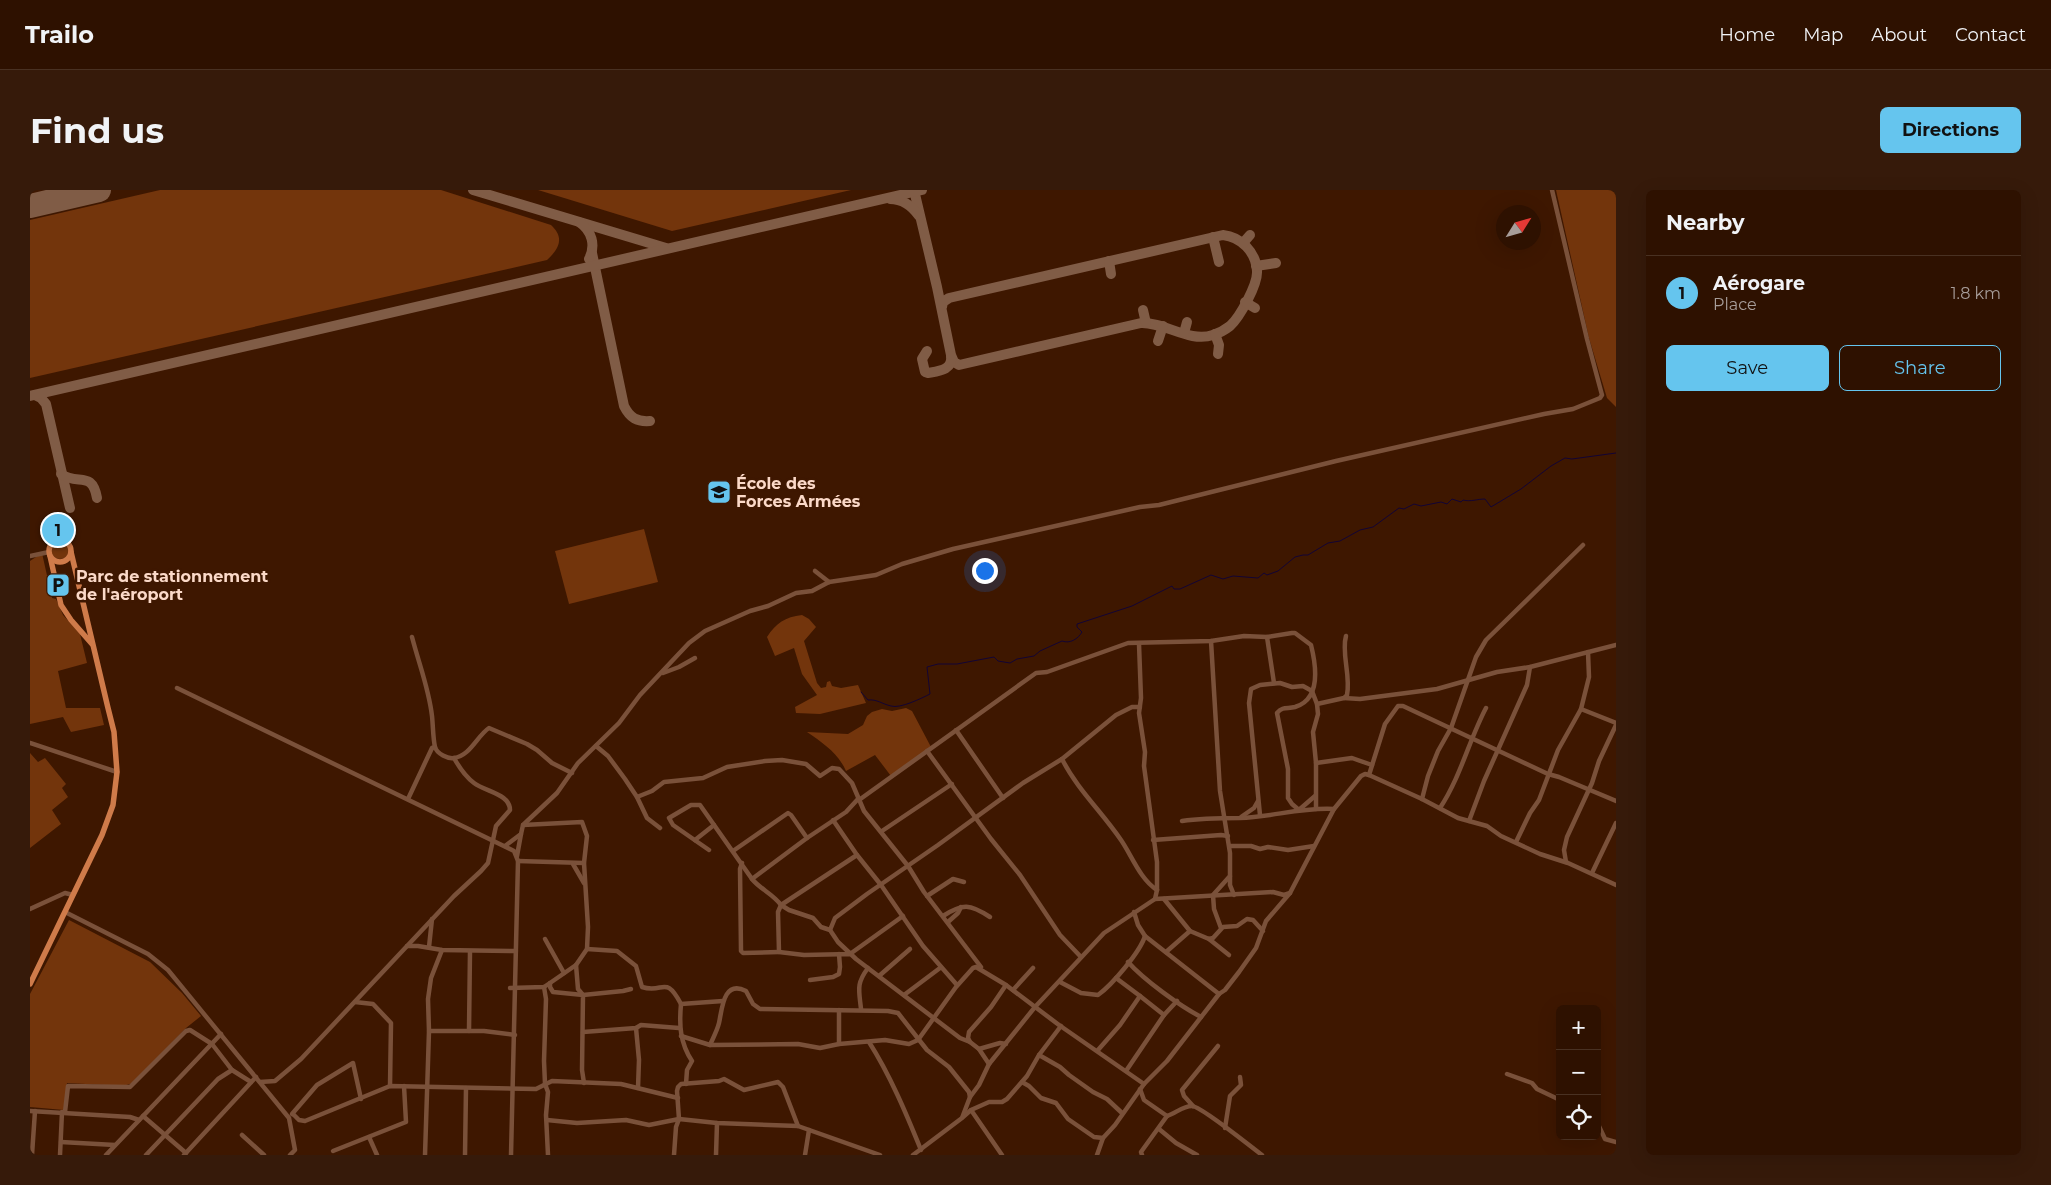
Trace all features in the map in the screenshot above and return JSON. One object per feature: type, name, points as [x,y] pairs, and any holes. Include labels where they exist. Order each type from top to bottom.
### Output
[{"type":"main road","points":[[30,984],[66,912],[109,817],[113,805],[117,772],[114,732],[71,552],[68,543],[58,540],[52,543],[50,554],[61,606],[70,620],[92,644]]},
{"type":"main road","points":[[50,554],[55,560],[62,562],[68,558],[71,552]]},
{"type":"street","points":[[511,1155],[514,1089],[512,988],[516,951],[518,859],[523,825],[557,793],[578,763],[619,724],[640,695],[662,674],[689,643],[705,631],[750,611],[768,606],[796,593],[812,591],[829,582],[876,575],[902,564],[953,550],[1140,507],[1159,505],[1336,461],[1573,409],[1600,398],[1602,395],[1586,338],[1552,190]]},
{"type":"street","points":[[1422,799],[1428,776],[1438,751],[1451,728],[1476,657],[1486,640],[1583,545]]},
{"type":"street","points":[[30,556],[50,554]]},
{"type":"street","points":[[815,571],[829,582]]},
{"type":"street","points":[[752,879],[846,812],[859,799],[1036,673],[1047,672],[1121,645],[1211,641],[1244,636],[1267,637],[1296,633],[1311,645],[1316,672],[1312,692],[1302,703],[1295,707],[1284,708],[1277,713],[1288,769],[1288,798],[1299,810]]},
{"type":"street","points":[[1344,698],[1348,692],[1344,643],[1346,636]]},
{"type":"street","points":[[32,1155],[32,1111],[141,1118],[165,1134],[185,1154],[251,1082],[258,1079],[275,1081],[283,1076],[488,862],[498,822],[510,810],[510,804],[503,797],[488,792],[474,783],[454,758],[441,754],[435,747],[427,691],[412,637]]},
{"type":"street","points":[[1267,637],[1274,683]]},
{"type":"street","points":[[1211,641],[1214,706],[1224,817],[1230,846],[1230,885],[1234,895]]},
{"type":"street","points":[[1139,644],[1140,729],[1145,752],[1144,766],[1157,862],[1157,890],[1154,899]]},
{"type":"street","points":[[1317,704],[1344,698],[1353,699],[1437,689],[1497,672],[1530,667],[1616,645]]},
{"type":"street","points":[[1516,842],[1530,813],[1540,800],[1558,750],[1581,709],[1589,678],[1588,652]]},
{"type":"street","points":[[662,674],[695,658]]},
{"type":"street","points":[[1469,821],[1527,685],[1530,667]]},
{"type":"street","points":[[1260,815],[1250,711],[1251,691],[1254,687],[1274,683],[1292,687],[1303,686],[1312,692],[1317,704],[1318,714],[1313,732],[1316,763],[1316,809]]},
{"type":"street","points":[[177,688],[505,846],[514,851],[518,859]]},
{"type":"street","points":[[1401,694],[1401,706]]},
{"type":"street","points":[[1370,775],[1385,724],[1398,706],[1401,706]]},
{"type":"street","points":[[1401,706],[1548,774],[1616,802]]},
{"type":"street","points":[[830,930],[832,922],[842,911],[1062,759],[1116,715],[1132,707],[1140,707]]},
{"type":"street","points":[[1440,808],[1459,775],[1486,708]]},
{"type":"street","points":[[1566,862],[1564,850],[1567,837],[1616,724],[1581,709]]},
{"type":"street","points":[[454,758],[471,748],[489,728],[527,744],[552,763],[572,773]]},
{"type":"street","points":[[956,730],[1003,798]]},
{"type":"street","points":[[30,743],[117,772]]},
{"type":"street","points":[[596,746],[608,756],[637,797],[646,818],[660,828]]},
{"type":"street","points":[[408,800],[432,748],[435,747]]},
{"type":"street","points":[[927,751],[991,839],[1026,883],[1060,935],[1081,957]]},
{"type":"street","points":[[1316,763],[1352,758],[1372,765]]},
{"type":"street","points":[[1062,759],[1145,878],[1157,890]]},
{"type":"street","points":[[637,797],[652,791],[664,782],[702,778],[727,767],[782,760],[808,765],[820,776],[832,768],[839,769],[852,783],[864,811],[882,831],[980,967],[1144,1084]]},
{"type":"street","points":[[1097,1155],[1103,1138],[1115,1125],[1140,1089],[1167,1061],[1218,994],[1225,990],[1240,972],[1256,948],[1264,931],[1266,921],[1290,892],[1334,809],[1361,776],[1365,774],[1370,775],[1458,818],[1487,826],[1501,836],[1540,854],[1566,862],[1616,884]]},
{"type":"street","points":[[882,831],[952,784]]},
{"type":"street","points":[[1299,810],[1315,795]]},
{"type":"street","points":[[1240,818],[1254,808],[1258,801]]},
{"type":"street","points":[[709,850],[673,825],[669,818],[691,805],[698,804],[757,886],[775,897],[789,910],[813,918],[821,927],[830,930],[838,942],[850,954],[960,1038],[970,1042],[979,1049],[989,1064]]},
{"type":"street","points":[[1182,821],[1224,817],[1240,818],[1299,810],[1334,809]]},
{"type":"street","points":[[733,851],[788,813],[807,838]]},
{"type":"street","points":[[833,820],[940,968],[957,985]]},
{"type":"street","points":[[512,988],[544,987],[576,965],[587,949],[588,927],[584,863],[587,836],[582,822],[523,825]]},
{"type":"street","points":[[1592,873],[1616,823]]},
{"type":"street","points":[[695,840],[714,825]]},
{"type":"street","points":[[505,846],[521,834]]},
{"type":"street","points":[[1153,840],[1228,836]]},
{"type":"street","points":[[1230,846],[1251,846],[1260,849],[1268,847],[1288,850],[1314,846]]},
{"type":"street","points":[[779,952],[778,912],[782,905],[857,854]]},
{"type":"street","points":[[518,859],[573,864],[584,863]]},
{"type":"street","points":[[742,863],[740,869],[741,951],[743,953],[850,954],[903,916]]},
{"type":"street","points":[[573,864],[585,886]]},
{"type":"street","points":[[1221,928],[1214,910],[1213,895],[1230,876]]},
{"type":"street","points":[[927,896],[953,879],[964,882]]},
{"type":"street","points":[[962,1118],[970,1097],[979,1085],[989,1064],[1035,1006],[1060,982],[1104,933],[1134,912],[1154,899],[1274,892],[1284,895],[1290,892]]},
{"type":"street","points":[[30,909],[65,893],[73,895]]},
{"type":"street","points":[[1164,899],[1183,919],[1190,931],[1209,939],[1229,955]]},
{"type":"street","points":[[942,916],[961,907],[970,906],[990,917]]},
{"type":"street","points":[[948,922],[958,913],[961,907]]},
{"type":"street","points":[[66,912],[159,961],[190,995],[258,1079],[291,1116],[299,1120],[305,1121],[390,1086],[514,1089],[536,1088],[552,1080],[621,1084],[678,1098]]},
{"type":"street","points":[[1134,912],[1138,925],[1145,936],[1218,994]]},
{"type":"street","points":[[429,948],[432,919]]},
{"type":"street","points":[[1209,939],[1213,938],[1221,928],[1237,926],[1250,919],[1264,931]]},
{"type":"street","points":[[1166,952],[1190,931]]},
{"type":"street","points":[[1060,982],[1081,993],[1098,995],[1116,978],[1140,947],[1145,936]]},
{"type":"street","points":[[546,939],[564,973]]},
{"type":"street","points":[[810,980],[833,977],[839,974],[840,967],[836,954],[838,942]]},
{"type":"street","points":[[407,946],[442,950],[516,951]]},
{"type":"street","points":[[587,949],[617,951],[636,966],[642,986],[647,988],[668,987],[673,990],[680,1004],[679,1028],[685,1052],[692,1061],[687,1070],[686,1084]]},
{"type":"street","points":[[425,1155],[429,1031],[428,999],[431,978],[442,950]]},
{"type":"street","points":[[879,976],[910,950]]},
{"type":"street","points":[[469,1031],[470,951]]},
{"type":"street","points":[[1128,962],[1139,973],[1201,1017]]},
{"type":"street","points":[[576,965],[578,989],[583,995],[582,1070],[584,1083]]},
{"type":"street","points":[[681,1036],[710,1045],[798,1044],[820,1048],[839,1044],[885,1040],[909,1044],[918,1040],[957,985],[973,968],[980,967]]},
{"type":"street","points":[[861,1009],[858,986],[868,968]]},
{"type":"street","points":[[904,996],[940,968]]},
{"type":"street","points":[[1013,990],[1034,968]]},
{"type":"street","points":[[1116,978],[1164,1015]]},
{"type":"street","points":[[550,983],[553,992],[583,995],[631,989]]},
{"type":"street","points":[[970,1042],[968,1038],[969,1032],[991,1007],[1006,985]]},
{"type":"street","points":[[544,987],[546,999],[545,1084],[548,1092],[548,1155]]},
{"type":"street","points":[[710,1045],[720,1020],[723,1001],[730,991],[739,989],[746,991],[752,1004],[760,1009],[861,1009],[898,1013],[927,1050],[949,1066],[969,1092],[970,1097]]},
{"type":"street","points":[[1098,1050],[1120,1025],[1140,996]]},
{"type":"street","points":[[680,1004],[723,1001]]},
{"type":"street","points":[[1126,1071],[1164,1015],[1177,1001]]},
{"type":"street","points":[[355,1002],[373,1004],[391,1023],[390,1086]]},
{"type":"street","points":[[839,1010],[839,1044]]},
{"type":"street","points":[[583,1032],[636,1028],[641,1025],[679,1028]]},
{"type":"street","points":[[914,1155],[971,1110],[989,1102],[1002,1102],[1007,1099],[1022,1082],[1061,1026]]},
{"type":"street","points":[[636,1028],[639,1060],[638,1088]]},
{"type":"street","points":[[60,1155],[68,1086],[130,1087],[186,1031],[194,1032],[212,1044],[232,1070],[251,1082]]},
{"type":"street","points":[[429,1031],[469,1031],[514,1035]]},
{"type":"street","points":[[106,1155],[221,1034]]},
{"type":"street","points":[[869,1042],[909,1119],[921,1150]]},
{"type":"street","points":[[979,1049],[1000,1043],[1006,1044]]},
{"type":"street","points":[[1193,1106],[1184,1096],[1182,1090],[1218,1046]]},
{"type":"street","points":[[1039,1055],[1107,1099],[1122,1113]]},
{"type":"street","points":[[290,1155],[295,1150],[291,1116],[318,1085],[353,1062],[361,1099]]},
{"type":"street","points":[[146,1155],[218,1080],[232,1070]]},
{"type":"street","points":[[1507,1074],[1532,1083],[1537,1090],[1556,1098]]},
{"type":"street","points":[[1225,1128],[1230,1096],[1241,1084],[1240,1077]]},
{"type":"street","points":[[674,1155],[676,1127],[679,1119],[678,1087],[686,1084],[719,1081],[724,1078],[744,1090],[778,1082],[783,1087],[798,1126]]},
{"type":"street","points":[[1022,1082],[1041,1098],[1056,1103],[1068,1119],[1097,1138],[1103,1138]]},
{"type":"street","points":[[333,1151],[406,1122],[404,1086]]},
{"type":"street","points":[[464,1155],[466,1088]]},
{"type":"street","points":[[1140,1089],[1144,1100],[1167,1116]]},
{"type":"street","points":[[1142,1155],[1141,1152],[1167,1116],[1193,1106],[1202,1108],[1225,1128],[1262,1155]]},
{"type":"street","points":[[971,1110],[1002,1155]]},
{"type":"street","points":[[547,1120],[577,1124],[626,1120],[649,1125],[679,1119],[717,1123],[798,1126],[880,1155]]},
{"type":"street","points":[[716,1155],[717,1123]]},
{"type":"street","points":[[1159,1129],[1176,1143],[1197,1155]]},
{"type":"street","points":[[805,1155],[809,1130]]},
{"type":"street","points":[[1601,1130],[1605,1139],[1616,1142]]},
{"type":"street","points":[[242,1135],[264,1155]]},
{"type":"street","points":[[369,1137],[377,1155]]},
{"type":"street","points":[[1097,1138],[1100,1145]]},
{"type":"street","points":[[61,1142],[115,1145]]},
{"type":"shaded area","points":[[160,190],[441,190],[551,225],[558,234],[559,243],[555,252],[547,260],[30,378],[30,220]]},
{"type":"shaded area","points":[[538,190],[851,190],[672,231]]},
{"type":"shaded area","points":[[1556,190],[1616,190],[1616,407],[1607,398],[1589,338]]},
{"type":"shaded area","points":[[644,529],[658,582],[569,604],[555,551]]},
{"type":"shaded area","points":[[60,541],[66,544],[69,550],[66,556],[60,559],[54,556],[51,550],[54,544]]},
{"type":"shaded area","points":[[42,553],[52,598],[56,599],[63,615],[80,634],[87,663],[58,671],[66,708],[100,708],[104,725],[71,732],[63,717],[30,724],[30,561]]},
{"type":"shaded area","points":[[802,615],[809,619],[816,627],[804,641],[817,683],[821,688],[826,687],[827,682],[830,681],[832,686],[841,688],[858,685],[866,703],[820,714],[796,713],[795,707],[817,695],[802,674],[794,648],[775,656],[767,637],[782,622],[791,617]]},
{"type":"shaded area","points":[[906,708],[912,711],[931,747],[891,776],[875,755],[846,771],[824,744],[807,732],[848,734],[863,725],[867,716],[872,712],[882,709],[892,711]]},
{"type":"shaded area","points":[[30,753],[38,762],[45,758],[66,784],[62,788],[68,797],[52,810],[61,824],[30,848]]},
{"type":"shaded area","points":[[69,920],[150,962],[182,993],[201,1016],[186,1028],[133,1083],[123,1086],[67,1083],[64,1110],[30,1107],[30,994]]},
{"type":"waterway","points":[[861,692],[868,700],[874,700],[895,707],[905,705],[930,694],[927,667],[994,657],[998,661],[1010,663],[1017,659],[1034,656],[1040,651],[1062,641],[1068,642],[1076,639],[1082,632],[1077,627],[1077,624],[1132,606],[1172,586],[1174,589],[1180,589],[1211,575],[1223,579],[1233,576],[1258,578],[1264,573],[1267,575],[1278,571],[1295,557],[1308,555],[1328,543],[1340,541],[1360,530],[1373,527],[1399,508],[1404,509],[1414,504],[1421,506],[1441,502],[1447,504],[1452,499],[1461,502],[1463,500],[1485,499],[1491,507],[1521,489],[1551,466],[1565,458],[1572,459],[1616,453]]},
{"type":"taxiway","points":[[473,190],[666,248]]},
{"type":"taxiway","points":[[914,190],[951,355],[954,362],[959,365],[1141,323],[1195,336],[1213,335],[1230,326],[1239,315],[1252,292],[1257,271],[1251,252],[1241,242],[1230,236],[1223,235],[949,298],[943,302],[942,307]]},
{"type":"taxiway","points":[[30,396],[922,190]]},
{"type":"taxiway","points":[[890,199],[899,200],[907,204],[919,216]]},
{"type":"taxiway","points":[[579,222],[592,239],[589,259]]},
{"type":"taxiway","points":[[1243,243],[1250,235]]},
{"type":"taxiway","points":[[1213,237],[1219,262]]},
{"type":"taxiway","points":[[592,253],[624,406],[634,418],[641,421],[650,421]]},
{"type":"taxiway","points":[[1109,261],[1111,274]]},
{"type":"taxiway","points":[[1256,266],[1276,263]]},
{"type":"taxiway","points":[[1245,302],[1255,308]]},
{"type":"taxiway","points":[[1143,310],[1146,323]]},
{"type":"taxiway","points":[[1184,333],[1187,322]]},
{"type":"taxiway","points":[[1158,341],[1163,326]]},
{"type":"taxiway","points":[[1215,334],[1219,345],[1218,354]]},
{"type":"taxiway","points":[[927,351],[922,359],[925,372],[928,373],[948,367],[951,356]]},
{"type":"taxiway","points":[[35,395],[46,404],[70,508]]},
{"type":"taxiway","points":[[61,474],[73,479],[88,481],[95,489],[97,498]]},
{"type":"runway","points":[[30,206],[99,190]]},
{"type":"place","name":"École des Forces Armées","points":[[719,492]]},
{"type":"place","name":"Aérogare","points":[[58,530]]},
{"type":"place","name":"Parc de stationnement de l'aéroport","points":[[58,585]]}]
